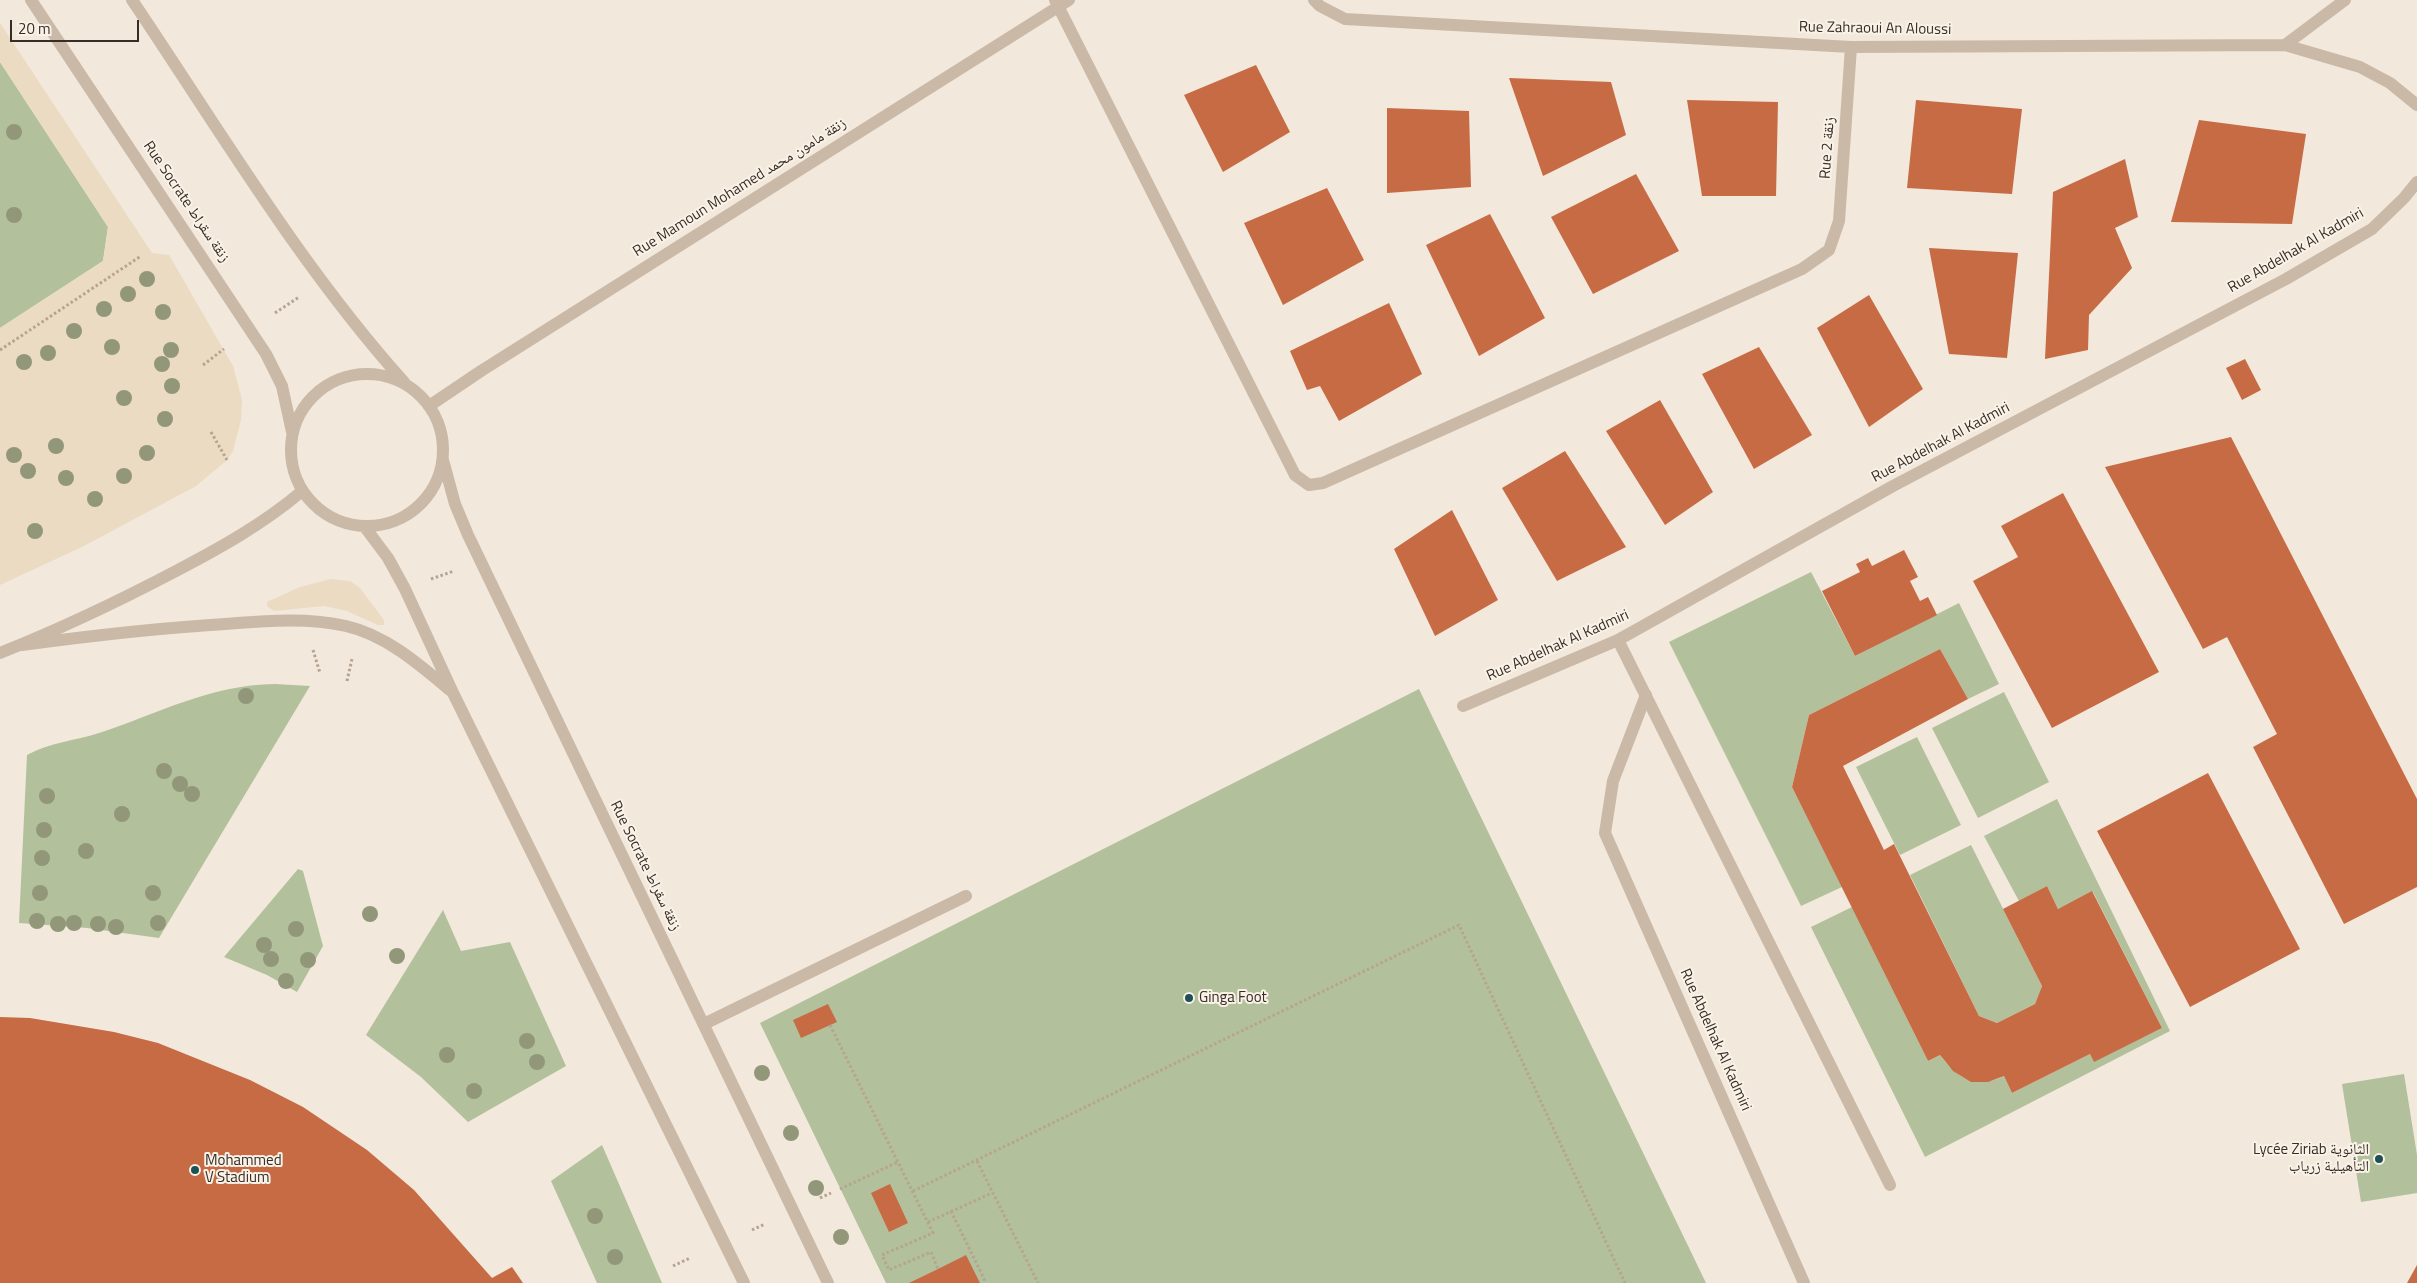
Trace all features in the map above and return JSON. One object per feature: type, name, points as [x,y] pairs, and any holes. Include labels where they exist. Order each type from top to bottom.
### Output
[{"type":"street","name":"Rue Socrate زنقة سقراط","points":[[32,0],[266,354],[282,386],[292,432]]},
{"type":"street","points":[[132,0],[321,281],[360,332],[408,385],[430,406],[436,416],[443,440],[443,460],[438,479],[428,497],[411,513],[379,526],[364,526],[345,524],[323,513],[301,492],[292,467],[290,451],[292,432],[300,412],[314,395],[330,383],[349,376],[369,374],[389,377],[408,385]]},
{"type":"street","points":[[2285,45],[2345,0]]},
{"type":"street","name":"Rue 2 زنقة","points":[[1061,2],[1295,474],[1309,485],[1323,483],[1802,270],[1829,250],[1839,221],[1851,47]]},
{"type":"street","name":"Rue Mamoun Mohamed زنقة مامون محمد","points":[[430,406],[481,371],[1061,2]]},
{"type":"street","name":"Rue Zahraoui An Aloussi","points":[[1317,3],[1345,19],[1851,47],[2285,45],[2360,67],[2390,83],[2417,105]]},
{"type":"street","name":"Rue Abdelhak Al Kadmiri","points":[[1463,706],[1618,640],[1893,486],[2333,252],[2372,229],[2404,198],[2417,182]]},
{"type":"street","name":"Rue Socrate زنقة سقراط","points":[[443,460],[455,504],[468,534],[828,1283]]},
{"type":"street","points":[[0,654],[121,600],[202,557],[259,524],[301,492]]},
{"type":"street","points":[[364,526],[388,558],[405,588],[454,695],[744,1283]]},
{"type":"street","points":[[22,645],[168,627],[265,621],[330,624],[358,630],[392,646],[422,666],[454,695]]},
{"type":"street","points":[[1618,640],[1890,1185]]},
{"type":"street","name":"Rue Abdelhak Al Kadmiri","points":[[1646,695],[1613,781],[1605,833],[1804,1283]]},
{"type":"street","points":[[704,1024],[966,896]]},
{"type":"path","points":[[0,350],[141,256]]},
{"type":"path","points":[[275,313],[299,296]]},
{"type":"path","points":[[203,365],[224,349]]},
{"type":"path","points":[[211,432],[227,460]]},
{"type":"path","points":[[431,580],[454,571]]},
{"type":"path","points":[[312,645],[320,673]]},
{"type":"path","points":[[347,680],[353,653]]},
{"type":"path","points":[[913,1190],[977,1161],[1460,925],[1625,1283]]},
{"type":"path","points":[[830,1024],[933,1233],[882,1255],[889,1270],[931,1252],[938,1269]]},
{"type":"path","points":[[977,1161],[1038,1283]]},
{"type":"path","points":[[840,1189],[898,1162]]},
{"type":"path","points":[[928,1222],[992,1193]]},
{"type":"path","points":[[951,1211],[986,1283]]},
{"type":"path","points":[[752,1230],[765,1224]]},
{"type":"path","points":[[672,1266],[690,1258]]},
{"type":"green space","points":[[0,62],[108,227],[103,261],[0,328]]},
{"type":"green space","points":[[1811,572],[1855,656],[1959,603],[1999,684],[1968,699],[1940,649],[1809,715],[1792,787],[1842,887],[1801,906],[1669,642]]},
{"type":"green space","points":[[275,684],[310,686],[159,938],[87,928],[19,923],[27,755],[54,744],[99,733],[185,701],[228,689]]},
{"type":"green space","name":"Ginga Foot","points":[[1419,689],[1706,1283],[886,1283],[760,1023]]},
{"type":"green space","points":[[2004,692],[2049,782],[1978,818],[1932,728]]},
{"type":"green space","points":[[1917,737],[1961,825],[1900,855],[1856,767]]},
{"type":"green space","points":[[2057,799],[2170,1031],[1925,1157],[1811,927],[1852,907],[1928,1061],[1940,1055],[1953,1070],[1968,1079],[1976,1081],[1994,1080],[2004,1076],[2012,1093],[2090,1054],[2094,1061],[2162,1028],[2093,892],[2058,909],[2047,886],[2019,901],[1984,836]]},
{"type":"green space","points":[[1971,845],[2042,986],[2035,1004],[1997,1023],[1979,1016],[1910,875]]},
{"type":"green space","points":[[298,869],[303,871],[323,946],[297,992],[267,975],[224,957]]},
{"type":"green space","points":[[443,910],[461,951],[510,942],[566,1066],[468,1122],[421,1077],[366,1035]]},
{"type":"green space","points":[[2404,1074],[2417,1155],[2417,1193],[2361,1202],[2342,1084]]},
{"type":"green space","points":[[602,1145],[662,1283],[597,1283],[551,1181]]},
{"type":"shaded area","points":[[0,23],[152,253],[169,255],[233,366],[242,400],[241,420],[233,451],[227,460],[196,486],[84,546],[0,585],[0,328],[103,261],[108,227],[0,62]]},
{"type":"shaded area","points":[[331,579],[350,581],[360,588],[384,620],[384,625],[378,625],[347,611],[324,606],[274,611],[267,606],[267,602],[300,587]]},
{"type":"building","points":[[1256,65],[1290,132],[1223,172],[1184,95]]},
{"type":"building","points":[[1509,78],[1611,82],[1626,135],[1543,176]]},
{"type":"building","points":[[1687,100],[1778,102],[1776,196],[1702,196]]},
{"type":"building","points":[[1916,100],[2022,109],[2012,194],[1907,188]]},
{"type":"building","points":[[1387,108],[1469,111],[1471,187],[1387,193]]},
{"type":"building","points":[[2199,120],[2306,134],[2292,224],[2171,222]]},
{"type":"building","points":[[2125,159],[2138,217],[2115,228],[2132,268],[2089,315],[2088,350],[2045,359],[2053,192]]},
{"type":"building","points":[[1636,174],[1679,251],[1593,294],[1551,217]]},
{"type":"building","points":[[1327,188],[1364,260],[1283,305],[1244,223]]},
{"type":"building","points":[[1490,214],[1545,318],[1479,356],[1426,245]]},
{"type":"building","points":[[1929,248],[2018,253],[2007,358],[1949,354]]},
{"type":"building","points":[[1869,295],[1923,389],[1869,427],[1817,328]]},
{"type":"building","points":[[1389,303],[1422,374],[1339,421],[1320,386],[1307,390],[1290,351]]},
{"type":"building","points":[[1759,347],[1812,435],[1754,469],[1702,374]]},
{"type":"building","points":[[2245,359],[2261,390],[2242,400],[2226,368]]},
{"type":"building","points":[[1660,400],[1713,492],[1665,525],[1606,431]]},
{"type":"building","points":[[2231,437],[2417,799],[2417,887],[2344,924],[2253,747],[2277,734],[2227,637],[2203,649],[2105,467]]},
{"type":"building","points":[[1565,451],[1626,547],[1557,581],[1502,488]]},
{"type":"building","points":[[2063,493],[2159,672],[2052,728],[1973,581],[2018,557],[2001,526]]},
{"type":"building","points":[[1452,510],[1498,600],[1435,636],[1394,549]]},
{"type":"building","points":[[1904,550],[1918,577],[1910,581],[1920,601],[1928,597],[1937,615],[1855,656],[1822,591],[1860,572],[1856,564],[1868,558],[1872,566]]},
{"type":"building","points":[[1940,649],[1968,699],[1843,766],[1884,850],[1894,844],[1979,1016],[1997,1023],[2035,1004],[2042,986],[2003,909],[2047,886],[2058,909],[2092,891],[2162,1028],[2094,1062],[2090,1054],[2012,1093],[2004,1076],[1988,1082],[1971,1082],[1953,1071],[1940,1055],[1928,1061],[1792,787],[1809,715]]},
{"type":"building","points":[[2208,773],[2300,949],[2190,1007],[2097,831]]},
{"type":"building","points":[[828,1004],[837,1022],[801,1038],[793,1020]]},
{"type":"building","name":"Mohammed V Stadium","points":[[0,1017],[30,1018],[114,1032],[158,1043],[250,1080],[303,1107],[367,1150],[414,1190],[492,1278],[512,1267],[523,1283],[0,1283]]},
{"type":"building","points":[[890,1184],[908,1223],[889,1232],[871,1193]]},
{"type":"building","points":[[966,1255],[980,1283],[909,1283],[938,1269]]},
{"type":"building","points":[[2417,1265],[2417,1283],[2407,1283]]},
{"type":"place","name":"Ginga Foot","points":[[1189,998]]},
{"type":"place","name":"Lycée Ziriab الثانوية التأهيلية زرياب","points":[[2379,1159]]},
{"type":"place","name":"Mohammed V Stadium","points":[[195,1170]]}]
